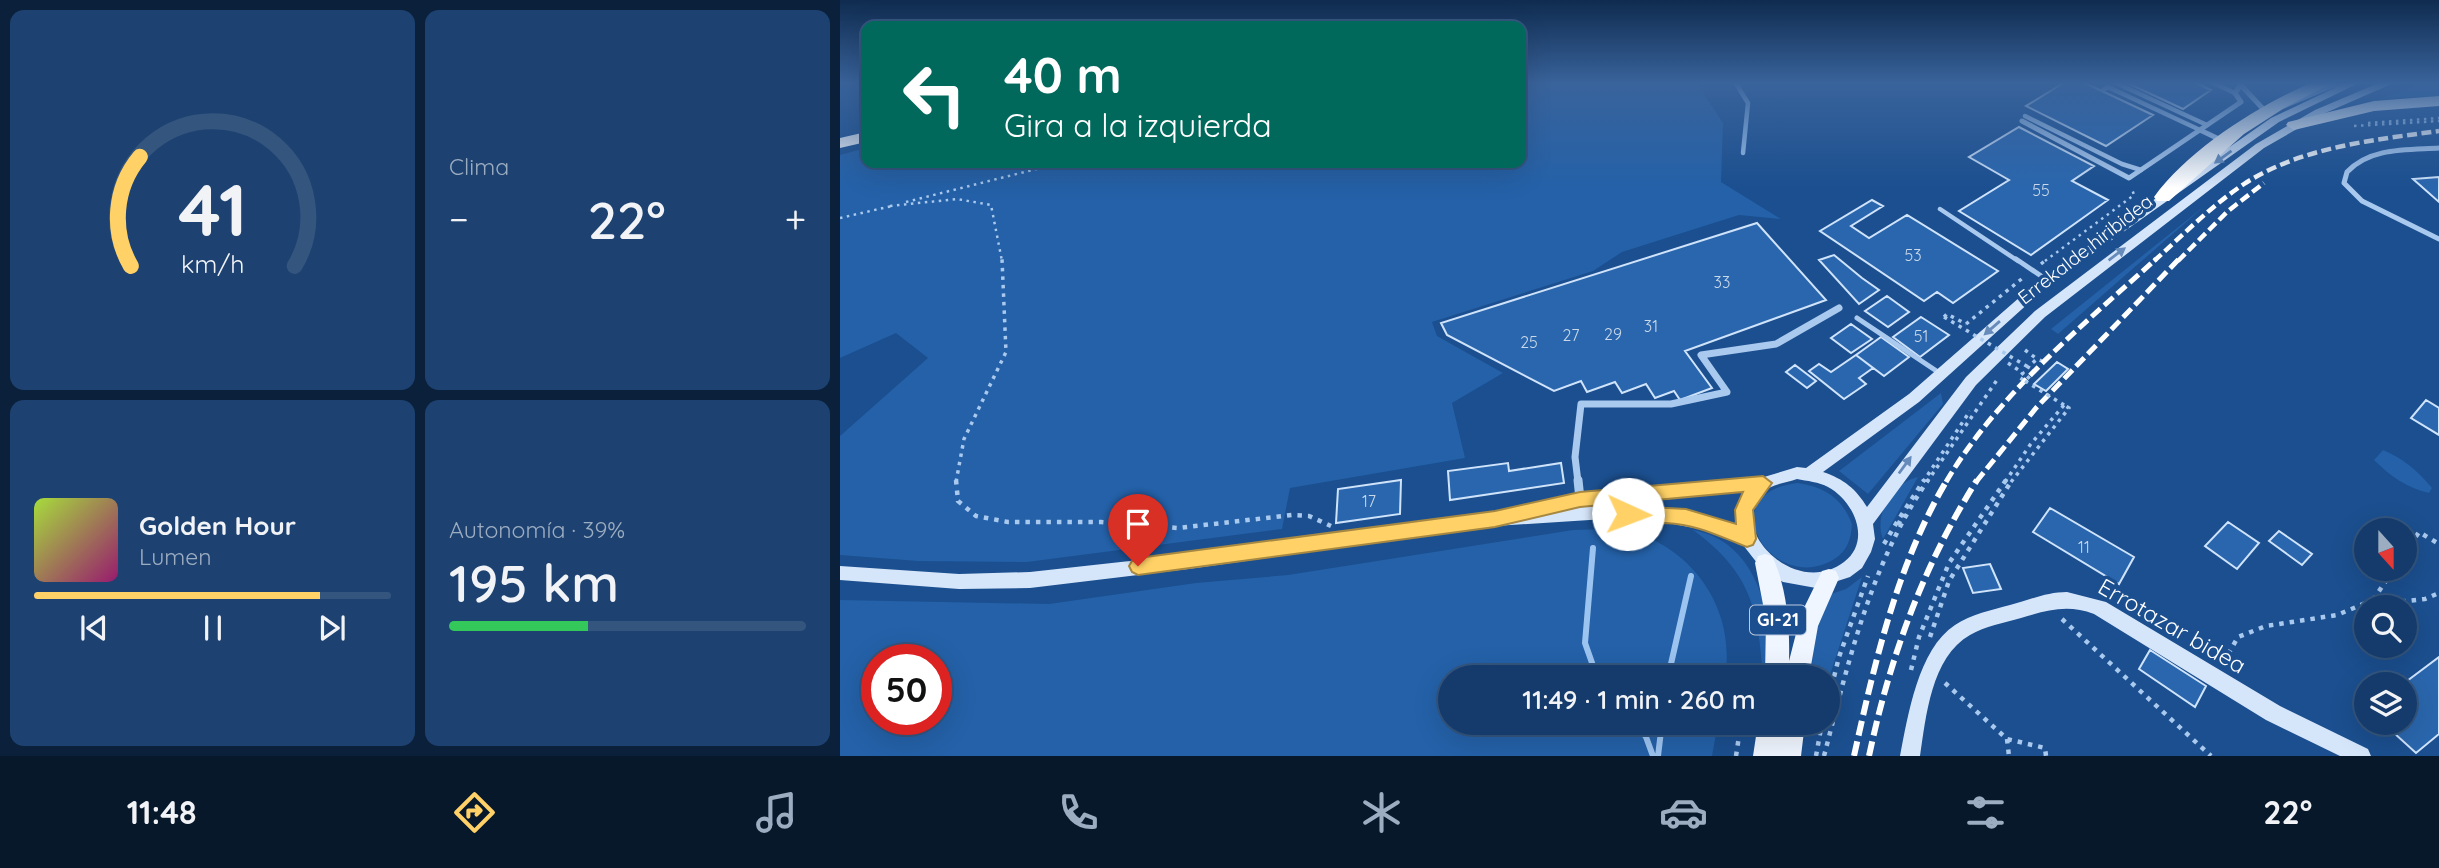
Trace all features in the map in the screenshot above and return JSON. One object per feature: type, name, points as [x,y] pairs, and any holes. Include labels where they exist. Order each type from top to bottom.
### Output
[{"type":"highway","points":[[2162,197],[2221,140],[2257,117]]},
{"type":"highway","points":[[2294,125],[2327,117]]},
{"type":"highway","points":[[840,131],[861,126]]},
{"type":"highway","points":[[840,143],[861,138]]},
{"type":"main road","name":"Errekalde hiribidea","points":[[1808,475],[1868,434],[2048,280],[2162,197],[2281,117]]},
{"type":"main road","name":"Errekalde hiribidea","points":[[1866,521],[1955,401],[2082,280],[2260,146],[2310,117]]},
{"type":"main road","points":[[840,573],[946,581],[1028,580],[1495,519],[1580,499],[1763,483],[1779,476],[1808,475],[1835,483],[1850,495],[1866,521],[1866,543],[1856,562],[1844,572],[1829,578],[1794,578],[1765,563],[1747,539],[1715,524],[1653,514],[1495,519]]},
{"type":"main road","points":[[1747,539],[1744,510],[1751,495],[1763,483]]},
{"type":"main road","name":"GI-21","points":[[1765,563],[1778,618],[1780,647],[1778,665]]},
{"type":"main road","name":"GI-21","points":[[1799,665],[1802,641],[1812,605],[1829,578]]},
{"type":"main road","name":"Errotazar bidea","points":[[1910,756],[1916,718],[1934,664],[1954,635],[1983,622],[2061,597],[2100,608],[2273,713],[2361,756]]},
{"type":"main road","points":[[1765,756],[1768,735]]},
{"type":"main road","points":[[1789,756],[1792,735]]},
{"type":"street","points":[[2024,119],[2129,178],[2218,117]]},
{"type":"street","points":[[2200,130],[2221,140]]},
{"type":"street","points":[[2439,148],[2369,157],[2348,166],[2344,174],[2344,183],[2361,201],[2439,239]]},
{"type":"street","points":[[1580,499],[1575,457],[1581,404],[1671,404],[1727,392],[1701,355],[1776,344],[1839,308]]},
{"type":"lane","points":[[2173,117],[2200,130]]},
{"type":"lane","points":[[2190,117],[2207,125]]},
{"type":"lane","points":[[2024,119],[2141,170]]},
{"type":"lane","points":[[1940,209],[2048,280]]},
{"type":"lane","points":[[1857,318],[1941,374]]},
{"type":"path","points":[[2349,125],[2439,120]]},
{"type":"path","points":[[840,218],[1040,168]]},
{"type":"path","points":[[2025,381],[2035,371],[1947,317],[1966,324],[2031,271],[2134,195],[2129,178]]},
{"type":"path","points":[[890,206],[950,200],[977,201],[990,205],[996,212],[1003,256],[1006,350],[969,426],[957,460],[954,481],[958,501],[976,516],[1008,522],[1101,522],[1178,528],[1292,515],[1308,516],[1327,522],[1345,540]]},
{"type":"path","points":[[1824,756],[1857,632],[1899,523],[2010,364],[2023,348],[2033,342]]},
{"type":"path","points":[[2023,348],[2038,358],[2029,366],[2034,369],[2042,361],[2037,359],[2028,367]]},
{"type":"path","points":[[2000,367],[2013,354]]},
{"type":"path","points":[[1910,674],[1919,637],[1949,563],[2034,448],[2069,408],[2019,377],[2023,373],[2010,364]]},
{"type":"path","points":[[1986,383],[1995,373]]},
{"type":"path","points":[[1879,554],[1968,416],[1978,394]]},
{"type":"path","points":[[1930,642],[1955,568],[2006,487]]},
{"type":"path","points":[[2417,535],[2419,532],[2439,544]]},
{"type":"path","points":[[1838,665],[1871,571]]},
{"type":"path","points":[[2417,598],[2439,593]]},
{"type":"path","points":[[2220,671],[2238,637],[2266,626],[2336,615],[2354,608]]},
{"type":"path","points":[[2058,615],[2211,756]]},
{"type":"path","points":[[1945,683],[2007,739],[2045,748],[2046,756]]},
{"type":"path","points":[[1736,756],[1739,735]]},
{"type":"path","points":[[1816,756],[1820,735]]},
{"type":"path","points":[[2007,739],[2009,756]]},
{"type":"shaded area","points":[[1526,117],[1719,117],[1723,123],[1721,182],[1781,219],[1739,215],[1622,252],[1593,271],[1432,322],[1437,336],[1503,373],[1452,403],[1465,458],[1290,488],[1282,529],[1027,562],[918,561],[840,555],[840,436],[928,358],[896,333],[840,358],[840,155],[861,149],[861,168],[1526,168]]},
{"type":"shaded area","points":[[2207,204],[2058,334],[2051,329]]},
{"type":"shaded area","points":[[1941,393],[1943,404],[1868,494],[1839,471]]},
{"type":"shaded area","points":[[2383,450],[2415,470],[2432,488],[2429,493],[2406,485],[2380,466],[2374,460]]},
{"type":"shaded area","points":[[1918,477],[1883,539],[1881,519],[1888,500],[1901,485]]},
{"type":"shaded area","points":[[1798,483],[1816,487],[1831,495],[1843,507],[1852,524],[1846,548],[1827,563],[1805,567],[1785,563],[1769,551],[1758,536],[1754,519],[1758,503],[1772,490]]},
{"type":"shaded area","points":[[1619,529],[1633,532],[1676,554],[1693,569],[1707,587],[1724,630],[1726,665],[1438,665],[1438,735],[1716,735],[1712,756],[840,756],[840,600],[1049,604],[1196,583],[1288,575],[1573,530]]},
{"type":"shaded area","points":[[1693,530],[1716,537],[1734,550],[1748,567],[1765,609],[1770,632],[1771,665],[1762,665],[1758,632],[1748,594],[1740,578],[1713,546]]},
{"type":"shaded area","points":[[1862,577],[1833,665],[1812,665],[1815,624],[1828,595],[1846,589]]},
{"type":"building","points":[[2049,117],[2150,117],[2106,146]]},
{"type":"building","points":[[2019,127],[2094,166],[2072,181],[2108,200],[2031,255],[1959,211],[2009,180],[1969,157]]},
{"type":"building","points":[[2439,177],[2439,202],[2413,179]]},
{"type":"building","points":[[1872,200],[1883,206],[1851,226],[1869,238],[1907,215],[1998,271],[1953,303],[1937,292],[1924,301],[1820,231]]},
{"type":"building","points":[[1757,223],[1826,300],[1685,351],[1712,388],[1680,400],[1674,391],[1655,398],[1646,384],[1622,393],[1615,382],[1587,392],[1581,381],[1554,391],[1447,335],[1441,323]]},
{"type":"building","points":[[1834,255],[1879,290],[1859,304],[1819,260]]},
{"type":"building","points":[[1887,296],[1909,312],[1888,327],[1865,311]]},
{"type":"building","points":[[1921,317],[1949,335],[1920,357],[1893,337]]},
{"type":"building","points":[[1851,324],[1872,339],[1851,353],[1831,338]]},
{"type":"building","points":[[1881,337],[1909,357],[1884,376],[1856,355]]},
{"type":"building","points":[[1856,355],[1873,368],[1859,378],[1866,384],[1844,399],[1809,371],[1819,364],[1831,372]]},
{"type":"building","points":[[2057,362],[2068,369],[2046,391],[2034,384]]},
{"type":"building","points":[[1795,365],[1816,381],[1807,388],[1786,372]]},
{"type":"building","points":[[2426,400],[2439,408],[2439,435],[2411,418]]},
{"type":"building","points":[[1508,463],[1509,471],[1561,463],[1564,483],[1450,500],[1448,471]]},
{"type":"building","points":[[1401,480],[1400,514],[1336,523],[1338,489]]},
{"type":"building","points":[[2050,508],[2134,557],[2119,584],[2033,532]]},
{"type":"building","points":[[2228,522],[2259,543],[2237,569],[2205,546]]},
{"type":"building","points":[[2279,531],[2312,554],[2302,565],[2269,541]]},
{"type":"building","points":[[1990,564],[2001,589],[1973,593],[1963,568]]},
{"type":"building","points":[[2150,650],[2206,686],[2195,707],[2139,669]]},
{"type":"building","points":[[2439,657],[2439,734],[2416,753],[2396,735],[2417,735],[2417,674]]},
{"type":"waterway","points":[[1743,153],[1747,117]]},
{"type":"waterway","points":[[1593,548],[1585,643],[1593,665]]},
{"type":"waterway","points":[[1671,665],[1691,576]]},
{"type":"waterway","points":[[1644,735],[1653,756]]},
{"type":"waterway","points":[[1658,756],[1661,735]]},
{"type":"railway","points":[[2154,261],[2220,202],[2266,171],[2289,161],[2338,147],[2439,131]]},
{"type":"railway","points":[[2178,261],[2228,211],[2264,183]]},
{"type":"railway","points":[[1946,482],[1967,450],[2015,391],[2070,336],[2156,259]]},
{"type":"railway","points":[[1976,482],[2036,408],[2179,259]]},
{"type":"railway","points":[[1854,756],[1879,649],[1901,580],[1914,546],[1947,480]]},
{"type":"railway","points":[[1869,756],[1887,683],[1911,613],[1940,545],[1977,480]]},
{"type":"route","points":[[1138,566],[1495,519],[1580,499],[1763,483],[1751,495],[1744,510],[1743,527],[1747,539],[1724,527],[1686,517],[1628,514]]}]
